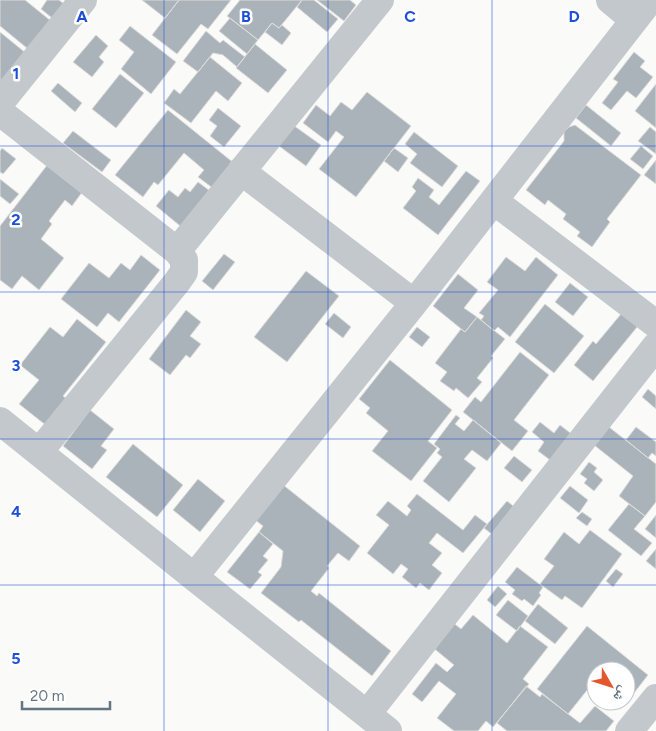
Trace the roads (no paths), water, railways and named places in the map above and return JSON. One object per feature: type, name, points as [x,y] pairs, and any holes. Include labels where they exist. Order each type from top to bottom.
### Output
[{"type":"street","points":[[0,103],[83,0]]},
{"type":"street","points":[[177,251],[380,0]]},
{"type":"street","points":[[194,577],[414,303],[642,10],[610,0]]},
{"type":"street","points":[[0,112],[177,251],[184,260],[184,272],[177,282],[39,452]]},
{"type":"street","points":[[241,171],[414,303]]},
{"type":"street","points":[[494,201],[656,324]]},
{"type":"street","points":[[367,714],[656,346]]},
{"type":"street","points":[[0,420],[388,731]]},
{"type":"street","points":[[630,731],[656,698]]}]
